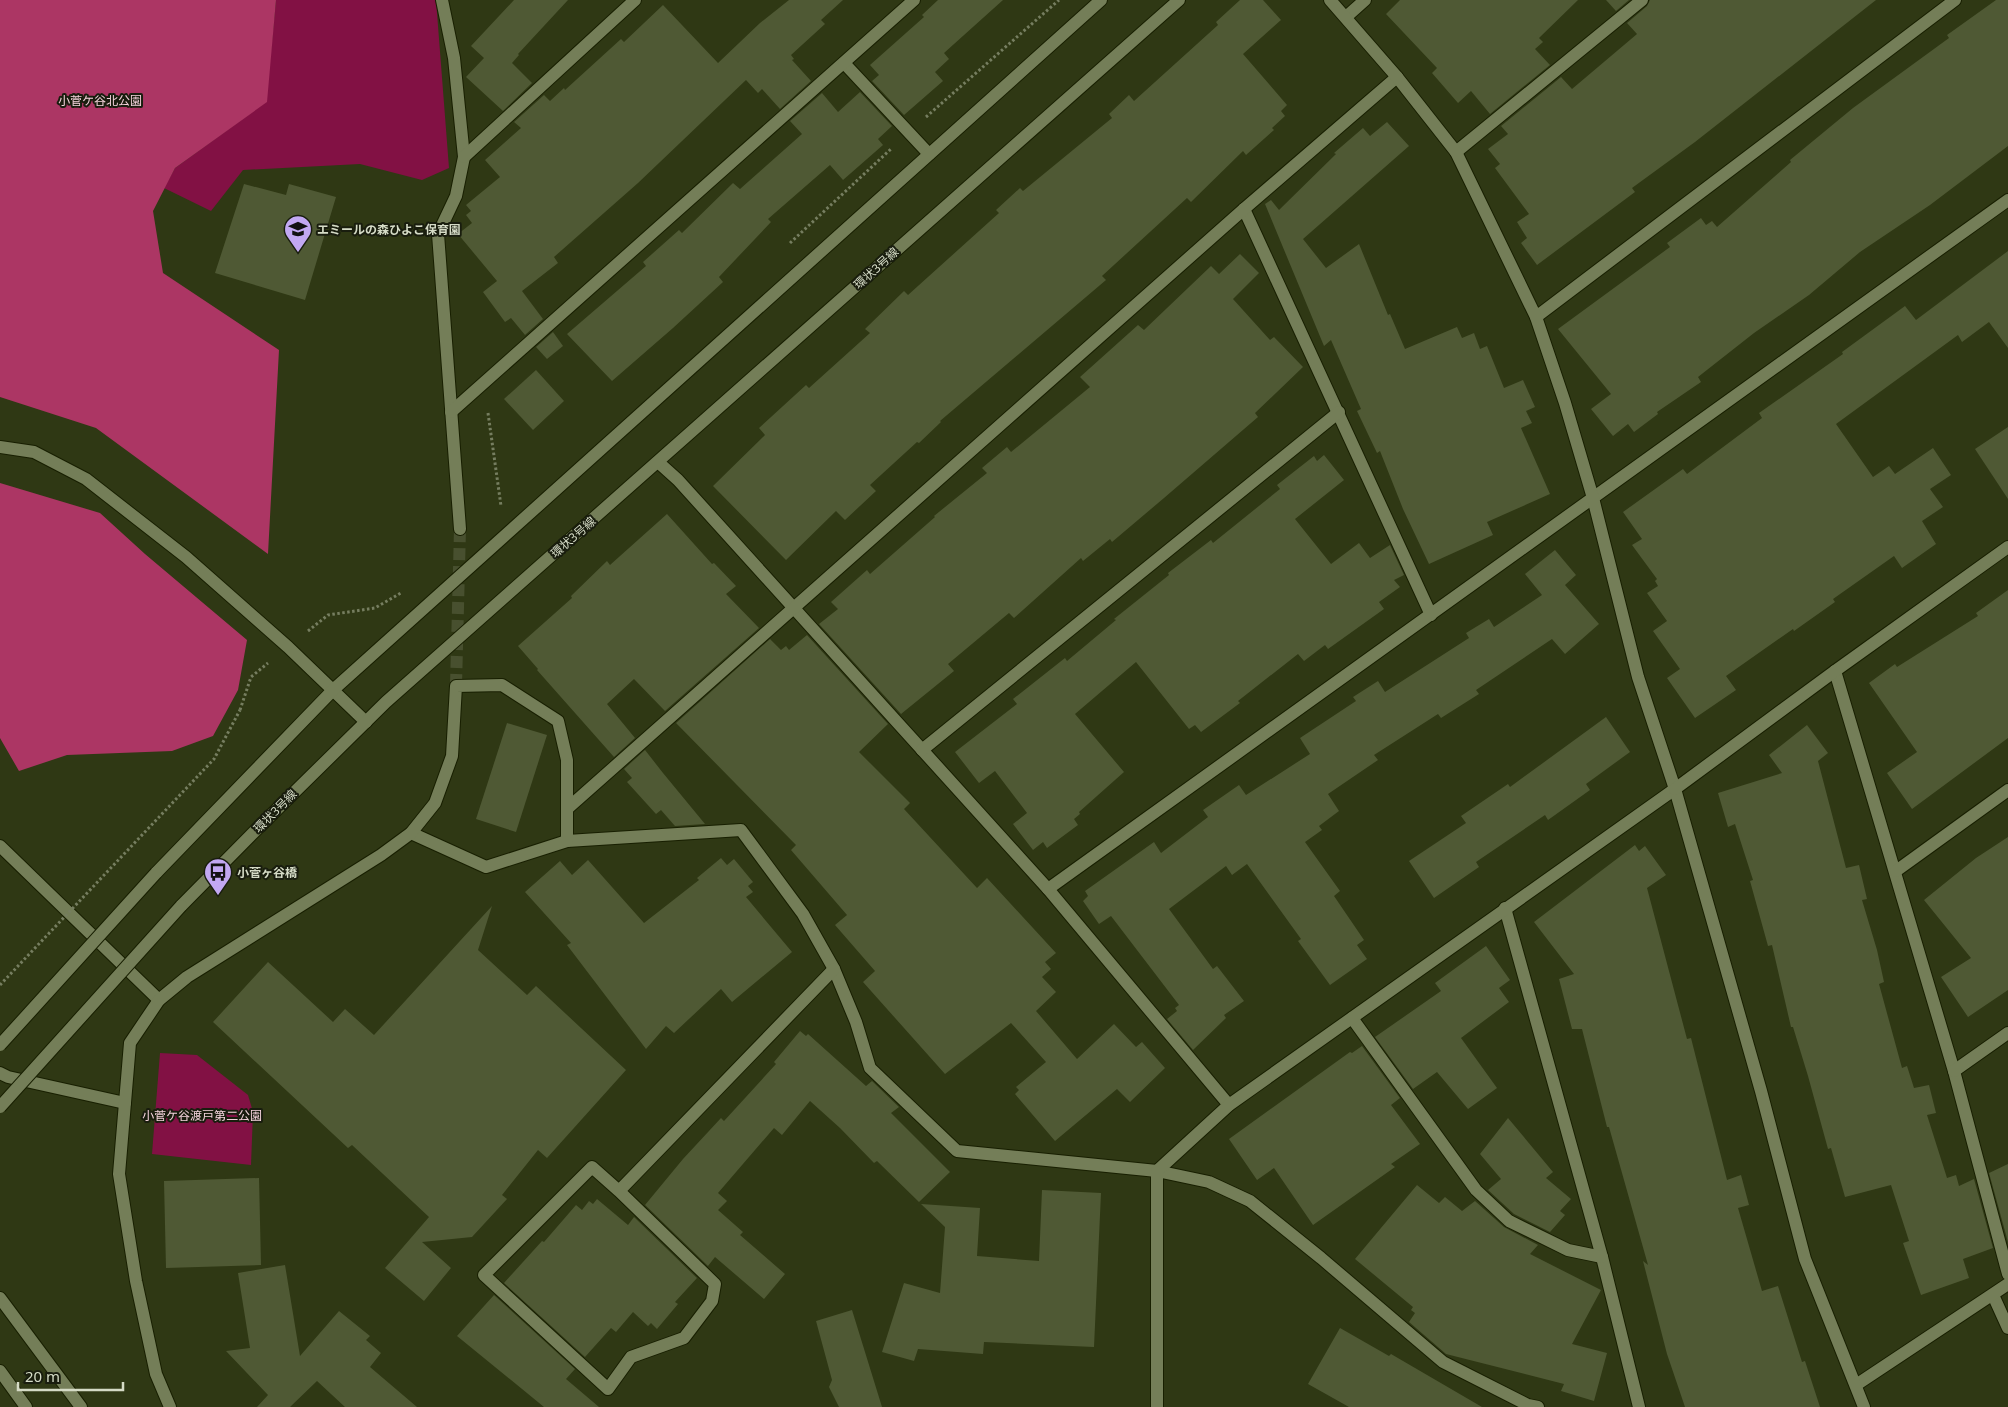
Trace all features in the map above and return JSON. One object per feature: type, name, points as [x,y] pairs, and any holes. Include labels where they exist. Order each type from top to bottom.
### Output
[{"type":"street","points":[[442,0],[454,58],[464,157],[456,196],[438,234],[460,529]]},
{"type":"street","points":[[464,157],[635,0]]},
{"type":"street","points":[[451,412],[914,0]]},
{"type":"street","points":[[0,1045],[156,873],[333,690],[1101,0]]},
{"type":"street","name":"環状3号線","points":[[0,1107],[181,906],[386,702],[1178,0]]},
{"type":"street","points":[[1330,0],[1397,76],[1456,152],[1536,317],[1565,403],[1593,498],[1638,676],[1675,789],[1761,1091],[1805,1259],[1864,1407]]},
{"type":"street","points":[[1346,18],[1365,0]]},
{"type":"street","points":[[1456,152],[1642,0]]},
{"type":"street","points":[[1536,317],[1955,0]]},
{"type":"street","points":[[844,62],[929,154]]},
{"type":"street","points":[[568,808],[1244,209],[1397,76]]},
{"type":"street","points":[[1048,889],[2008,200]]},
{"type":"street","points":[[1244,209],[1431,615]]},
{"type":"street","points":[[922,750],[1339,412]]},
{"type":"street","points":[[0,447],[34,452],[86,478],[186,557],[288,647],[366,722]]},
{"type":"street","points":[[658,462],[678,480],[1048,889],[1229,1105]]},
{"type":"street","points":[[1157,1407],[1157,1171],[1229,1105],[1675,789],[2008,547]]},
{"type":"street","points":[[1835,671],[1954,1071],[2008,1274]]},
{"type":"street","points":[[170,1407],[156,1374],[138,1290],[119,1174],[130,1043],[159,1000],[187,977],[381,855],[411,833],[435,803],[452,756],[456,686],[502,685],[558,722],[567,760],[567,841]]},
{"type":"street","points":[[1896,871],[2008,790]]},
{"type":"street","points":[[411,833],[486,866],[567,841],[741,830],[803,914],[834,969],[856,1022],[870,1068],[957,1151],[1157,1171],[1209,1182],[1250,1201],[1321,1258],[1443,1362],[1528,1405],[1538,1407]]},
{"type":"street","points":[[0,846],[159,1000]]},
{"type":"street","points":[[1505,908],[1602,1257],[1639,1407]]},
{"type":"street","points":[[619,1191],[834,969]]},
{"type":"street","points":[[1352,1018],[1476,1190],[1509,1222],[1568,1250],[1602,1257]]},
{"type":"street","points":[[1954,1071],[2008,1033]]},
{"type":"street","points":[[0,1073],[8,1077],[125,1103]]},
{"type":"street","points":[[592,1167],[619,1191],[715,1284],[712,1301],[684,1338],[632,1357],[608,1388],[484,1275],[592,1167]]},
{"type":"street","points":[[1856,1385],[2008,1284]]},
{"type":"street","points":[[1992,1295],[2008,1328]]},
{"type":"street","points":[[0,1298],[81,1407]]},
{"type":"street","points":[[0,1371],[26,1407]]},
{"type":"path","points":[[483,384],[502,509]]},
{"type":"path","points":[[328,615],[375,608],[407,589]]},
{"type":"path","points":[[0,985],[214,759],[240,710]]},
{"type":"green space","name":"小菅ケ谷北公園","points":[[0,0],[276,0],[267,102],[175,168],[153,211],[163,273],[279,350],[268,554],[96,428],[0,397]]},
{"type":"green space","points":[[276,0],[436,0],[449,168],[422,180],[360,164],[243,170],[211,211],[164,188],[175,168],[266,102]]},
{"type":"green space","points":[[0,483],[100,513],[145,554],[247,640],[238,690],[213,736],[172,751],[67,755],[19,771],[0,738]]},
{"type":"green space","name":"小菅ケ谷渡戸第二公園","points":[[160,1053],[197,1055],[248,1095],[253,1112],[251,1165],[152,1154]]},
{"type":"building","points":[[514,0],[568,0],[512,63],[532,83],[503,111],[466,77],[484,58],[471,46]]},
{"type":"building","points":[[789,0],[843,0],[821,20],[825,24],[791,55],[794,59],[792,60],[811,81],[780,109],[762,89],[758,93],[746,80],[638,183],[554,257],[558,263],[522,291],[543,319],[525,335],[511,318],[505,322],[483,292],[497,281],[458,234],[472,223],[466,215],[471,211],[466,205],[500,177],[485,160],[521,128],[514,122],[544,95],[550,101],[564,88],[565,90],[621,39],[624,42],[663,5],[718,63],[760,23]]},
{"type":"building","points":[[938,0],[1003,0],[944,53],[949,59],[935,72],[943,81],[904,115],[872,81],[879,75],[870,65],[924,17],[922,15]]},
{"type":"building","points":[[1240,0],[1263,0],[1281,20],[1243,54],[1287,105],[1281,111],[1285,116],[1272,128],[1274,130],[1246,155],[1243,151],[1191,202],[1187,198],[1102,276],[1106,280],[940,421],[919,443],[917,442],[870,485],[876,491],[845,520],[836,511],[786,560],[713,486],[765,435],[759,428],[806,385],[809,388],[870,333],[865,329],[904,291],[908,295],[999,213],[996,210],[1020,188],[1023,191],[1112,118],[1109,114],[1129,95],[1134,101],[1218,25],[1216,22]]},
{"type":"building","points":[[1400,0],[1578,0],[1539,38],[1543,42],[1535,49],[1550,65],[1490,114],[1471,91],[1458,103],[1432,73],[1437,68],[1386,14]]},
{"type":"building","points":[[1606,0],[1629,0],[1616,11]]},
{"type":"building","points":[[1650,0],[1876,0],[1695,142],[1632,188],[1635,192],[1537,265],[1521,243],[1527,238],[1517,222],[1529,214],[1495,168],[1500,164],[1488,149],[1508,134],[1501,126],[1561,77],[1572,89],[1637,34],[1627,23],[1647,6]]},
{"type":"building","points":[[1996,0],[2008,0],[2008,146],[1930,205],[1860,252],[1809,295],[1754,333],[1698,377],[1701,382],[1657,412],[1658,414],[1634,432],[1628,424],[1613,436],[1591,409],[1611,394],[1558,329],[1670,247],[1667,243],[1701,218],[1706,225],[1712,221],[1717,227],[1791,162],[1790,160],[1853,108],[1949,38],[1947,35]]},
{"type":"building","points":[[860,92],[892,126],[878,139],[883,145],[843,180],[830,165],[768,219],[771,222],[719,277],[723,282],[612,381],[567,334],[646,266],[643,262],[679,230],[682,233],[733,183],[740,189],[802,134],[790,121],[822,93],[838,112]]},
{"type":"building","points":[[1387,122],[1409,146],[1303,239],[1326,268],[1359,244],[1388,315],[1390,314],[1405,349],[1457,327],[1462,338],[1474,333],[1480,349],[1487,346],[1504,388],[1523,380],[1535,407],[1526,411],[1532,423],[1521,428],[1550,494],[1487,522],[1493,535],[1429,564],[1403,509],[1380,451],[1377,453],[1357,411],[1361,409],[1331,340],[1324,346],[1265,204],[1271,200],[1279,210],[1336,154],[1334,153],[1363,128],[1370,136]]},
{"type":"building","points":[[244,184],[286,195],[289,184],[336,197],[305,300],[215,273]]},
{"type":"building","points":[[2008,251],[2008,348],[1989,322],[1962,342],[1958,335],[1836,424],[1873,477],[1889,466],[1895,474],[1933,448],[1951,475],[1930,489],[1943,507],[1922,521],[1936,544],[1902,568],[1894,556],[1833,599],[1835,602],[1726,676],[1736,690],[1695,718],[1667,678],[1680,669],[1653,631],[1667,621],[1647,593],[1658,586],[1655,581],[1657,579],[1632,545],[1642,539],[1623,512],[1683,469],[1687,474],[1762,418],[1759,413],[1843,354],[1842,352],[1905,306],[1916,320]]},
{"type":"building","points":[[1240,254],[1259,273],[1233,299],[1270,340],[1274,337],[1303,367],[1255,413],[1258,417],[1112,542],[1110,539],[1083,561],[1081,558],[1014,618],[1009,613],[948,664],[954,671],[901,714],[819,624],[838,609],[831,602],[867,570],[870,574],[934,516],[987,473],[982,468],[1007,447],[1011,452],[1090,387],[1080,377],[1138,325],[1144,330],[1211,266],[1219,274]]},
{"type":"building","points":[[553,332],[563,346],[547,359],[536,347]]},
{"type":"building","points":[[536,370],[564,401],[533,430],[504,399]]},
{"type":"building","points":[[2008,427],[2008,499],[1975,449]]},
{"type":"building","points":[[1324,455],[1344,480],[1295,519],[1331,564],[1359,543],[1370,558],[1390,545],[1404,575],[1394,580],[1400,587],[1379,602],[1384,609],[1328,649],[1325,645],[1304,661],[1298,654],[1238,701],[1240,703],[1201,732],[1195,725],[1189,729],[1136,662],[1075,714],[1124,772],[1079,812],[1080,814],[1074,819],[1078,825],[1047,848],[1043,842],[1033,850],[1013,824],[1027,813],[995,771],[979,783],[955,752],[1017,704],[1013,699],[1065,658],[1067,661],[1116,620],[1114,619],[1169,575],[1168,573],[1211,540],[1213,543],[1280,489],[1277,485],[1314,456],[1317,461]]},
{"type":"building","points":[[667,514],[712,564],[714,563],[736,586],[726,594],[759,628],[665,711],[634,679],[607,704],[635,738],[614,757],[518,646],[572,598],[571,596],[607,561],[610,565]]},
{"type":"building","points":[[1555,550],[1576,575],[1565,585],[1599,624],[1565,654],[1552,639],[1476,690],[1479,694],[1441,718],[1438,714],[1374,755],[1378,760],[1328,794],[1339,811],[1319,826],[1322,830],[1305,842],[1340,891],[1334,896],[1364,940],[1357,945],[1367,959],[1330,985],[1298,941],[1301,939],[1247,864],[1232,875],[1226,866],[1169,909],[1213,969],[1217,966],[1244,1001],[1224,1015],[1226,1018],[1193,1050],[1167,1019],[1177,1011],[1175,1008],[1179,1005],[1111,916],[1099,924],[1083,901],[1088,896],[1085,891],[1154,842],[1161,853],[1208,817],[1203,810],[1239,785],[1246,795],[1310,754],[1300,738],[1356,701],[1353,697],[1378,681],[1385,692],[1469,638],[1466,633],[1489,619],[1494,627],[1542,595],[1525,574]]},
{"type":"building","points":[[2008,590],[2008,738],[1912,809],[1887,773],[1917,752],[1869,683],[1895,664],[1897,667],[1978,616],[1976,613]]},
{"type":"building","points":[[807,635],[888,724],[859,752],[910,803],[904,809],[977,888],[987,878],[1056,953],[1045,962],[1051,969],[1042,977],[1056,992],[1036,1011],[1077,1059],[1114,1024],[1136,1047],[1142,1042],[1165,1068],[1130,1102],[1117,1089],[1055,1141],[1015,1094],[1019,1090],[1016,1087],[1046,1062],[1011,1023],[945,1074],[863,982],[875,971],[835,925],[847,915],[791,850],[796,845],[676,723],[770,639],[781,650],[786,646],[789,650]]},
{"type":"building","points":[[1606,717],[1630,752],[1586,784],[1590,790],[1548,820],[1545,815],[1476,862],[1479,867],[1434,898],[1409,861],[1466,823],[1461,816],[1508,784],[1510,787]]},
{"type":"building","points":[[507,723],[547,735],[516,832],[476,819]]},
{"type":"building","points":[[1807,725],[1828,753],[1818,761],[1846,868],[1859,865],[1867,899],[1862,900],[1877,950],[1884,982],[1879,984],[1902,1068],[1907,1066],[1914,1088],[1929,1085],[1936,1113],[1927,1115],[1947,1178],[1956,1175],[1959,1186],[1974,1179],[1993,1248],[1963,1259],[1969,1278],[1921,1295],[1903,1243],[1909,1241],[1891,1185],[1845,1197],[1831,1148],[1828,1149],[1793,1027],[1791,1027],[1772,945],[1768,946],[1750,881],[1753,880],[1735,824],[1728,827],[1718,793],[1782,773],[1769,755]]},
{"type":"building","points":[[645,750],[705,824],[675,826],[661,810],[656,814],[627,782],[632,778],[624,769]]},
{"type":"building","points":[[2008,837],[2008,990],[1968,1017],[1941,977],[1971,958],[1924,900],[1976,858]]},
{"type":"building","points":[[1635,845],[1639,851],[1645,846],[1666,875],[1647,888],[1687,1039],[1691,1038],[1727,1180],[1741,1175],[1749,1205],[1738,1208],[1762,1291],[1778,1286],[1802,1362],[1805,1361],[1820,1407],[1685,1407],[1667,1354],[1643,1261],[1648,1265],[1609,1127],[1607,1127],[1582,1029],[1572,1029],[1559,979],[1574,974],[1534,922]]},
{"type":"building","points":[[721,858],[727,865],[734,859],[753,882],[748,886],[753,892],[746,897],[792,952],[732,1002],[721,989],[674,1033],[666,1026],[646,1049],[567,945],[571,943],[525,892],[560,861],[572,875],[588,860],[644,923],[699,880],[697,878]]},
{"type":"building","points":[[492,906],[478,950],[527,995],[536,986],[626,1070],[547,1158],[538,1150],[502,1195],[507,1199],[472,1237],[422,1242],[451,1268],[424,1301],[385,1268],[429,1217],[352,1145],[348,1148],[213,1022],[268,962],[333,1022],[345,1009],[374,1035]]},
{"type":"building","points":[[1486,946],[1510,980],[1499,988],[1509,1002],[1461,1038],[1497,1088],[1468,1109],[1437,1072],[1413,1089],[1375,1037],[1441,991],[1435,983]]},
{"type":"building","points":[[800,1031],[806,1036],[808,1034],[866,1086],[872,1081],[899,1107],[891,1113],[950,1172],[919,1202],[877,1161],[874,1163],[810,1101],[782,1135],[774,1128],[718,1193],[727,1201],[718,1210],[743,1232],[740,1235],[785,1274],[764,1299],[715,1257],[708,1266],[645,1205],[683,1159],[721,1118],[724,1121],[776,1064],[774,1062]]},
{"type":"building","points":[[1362,1046],[1400,1098],[1391,1105],[1420,1144],[1391,1164],[1395,1167],[1313,1225],[1274,1168],[1257,1180],[1229,1139],[1350,1052],[1352,1053]]},
{"type":"building","points":[[1508,1118],[1553,1172],[1546,1178],[1571,1199],[1560,1211],[1565,1215],[1550,1232],[1514,1214],[1488,1190],[1501,1179],[1480,1154]]},
{"type":"building","points":[[2008,1164],[2008,1242],[1989,1173]]},
{"type":"building","points":[[259,1178],[261,1265],[166,1268],[164,1181]]},
{"type":"building","points":[[1417,1185],[1439,1203],[1445,1197],[1462,1211],[1475,1201],[1504,1227],[1538,1245],[1530,1254],[1601,1290],[1572,1344],[1607,1353],[1594,1401],[1561,1391],[1564,1384],[1446,1354],[1409,1322],[1415,1313],[1411,1310],[1413,1307],[1355,1259]]},
{"type":"building","points":[[1042,1190],[1101,1193],[1094,1347],[984,1342],[983,1354],[918,1349],[914,1361],[882,1352],[904,1283],[940,1293],[945,1227],[921,1204],[980,1208],[977,1256],[1039,1261]]},
{"type":"building","points":[[597,1199],[628,1225],[634,1217],[697,1278],[675,1302],[678,1304],[657,1329],[651,1323],[648,1326],[633,1312],[616,1332],[611,1328],[585,1357],[504,1283],[542,1241],[544,1242],[576,1205],[582,1210],[589,1201],[593,1204]]},
{"type":"building","points":[[285,1265],[300,1356],[339,1311],[370,1336],[366,1340],[381,1353],[370,1367],[417,1407],[345,1407],[317,1381],[290,1407],[257,1407],[268,1395],[226,1351],[250,1348],[238,1273]]},
{"type":"building","points":[[494,1295],[575,1369],[566,1379],[599,1407],[544,1407],[457,1336]]},
{"type":"building","points":[[852,1310],[882,1407],[839,1407],[829,1387],[832,1380],[816,1321]]},
{"type":"building","points":[[1340,1328],[1389,1356],[1391,1354],[1482,1407],[1349,1407],[1308,1384]]},
{"type":"tunnel","points":[[456,686],[460,529]]},
{"type":"place","name":"エミールの森ひよこ保育園","points":[[298,253]]},
{"type":"place","name":"小菅ヶ谷橋","points":[[218,896]]}]
